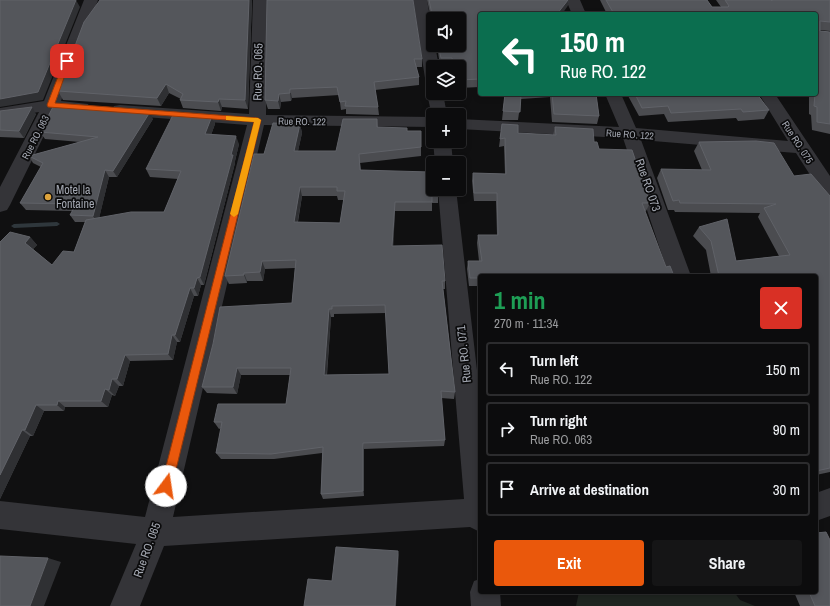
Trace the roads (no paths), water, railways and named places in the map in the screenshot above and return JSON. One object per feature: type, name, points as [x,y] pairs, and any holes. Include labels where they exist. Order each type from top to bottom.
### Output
[{"type":"street","name":"Rue RO. 065","points":[[125,606],[155,532],[258,120],[260,0]]},
{"type":"street","points":[[420,0],[430,60]]},
{"type":"street","points":[[573,0],[578,12]]},
{"type":"street","name":"Rue RO. 063","points":[[0,206],[51,105],[85,1]]},
{"type":"street","name":"Rue RO 073","points":[[614,96],[630,133],[679,274]]},
{"type":"street","name":"Rue RO. 075","points":[[768,96],[830,190]]},
{"type":"street","name":"Rue RO. 122","points":[[0,113],[51,105],[258,120],[426,122]]},
{"type":"street","name":"Rue RO. 122","points":[[466,124],[630,133],[801,148]]},
{"type":"street","name":"Rue RO. 071","points":[[448,196],[478,492]]},
{"type":"street","points":[[818,506],[830,502]]},
{"type":"street","points":[[0,515],[155,532],[478,512]]},
{"type":"street","points":[[485,594],[486,606]]},
{"type":"waterway","points":[[14,226],[57,224]]},
{"type":"place","name":"Motel la Fontaine","points":[[48,197]]}]
